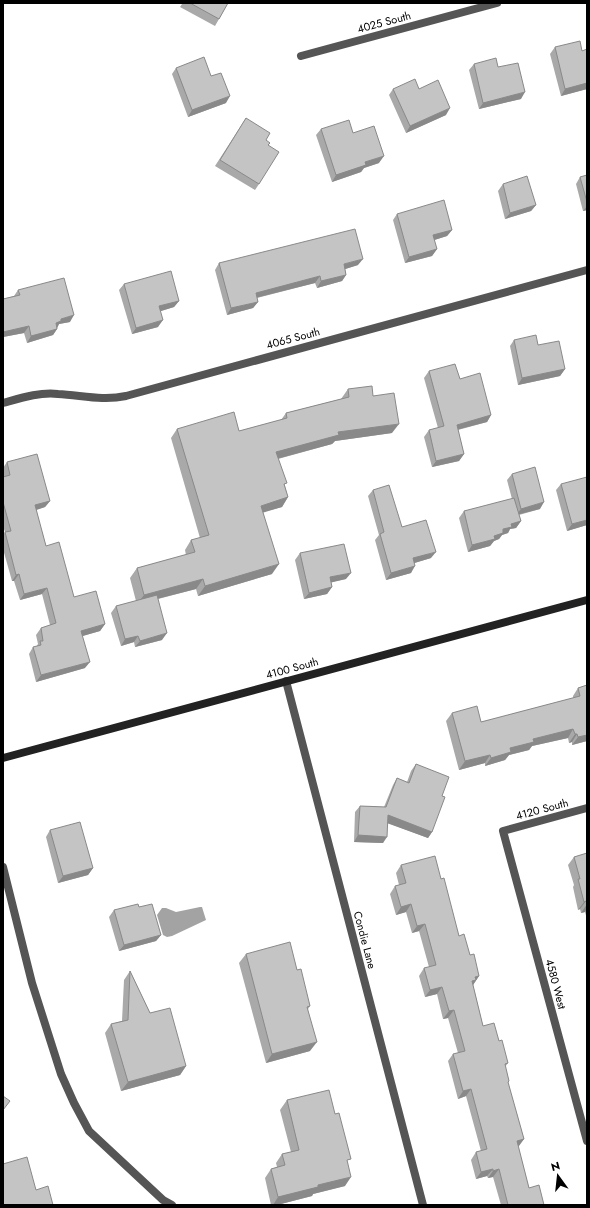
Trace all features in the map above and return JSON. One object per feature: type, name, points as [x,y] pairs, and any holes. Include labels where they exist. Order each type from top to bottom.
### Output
[{"type":"main road","name":"4100 South","points":[[3,758],[587,600]]},
{"type":"street","name":"4025 South","points":[[301,56],[497,3]]},
{"type":"street","name":"4065 South","points":[[3,403],[22,397],[46,394],[116,398],[587,270]]},
{"type":"street","name":"Condie Lane","points":[[286,681],[423,1205]]},
{"type":"street","name":"4120 South","points":[[503,831],[587,808]]},
{"type":"street","name":"4580 West","points":[[503,831],[587,1141]]},
{"type":"street","points":[[3,867],[32,983],[61,1074],[74,1103],[89,1131],[163,1200],[172,1205]]},
{"type":"shaded area","points":[[202,907],[206,920],[172,936],[167,937],[163,935],[157,915],[162,908],[176,912]]},
{"type":"building","points":[[190,3],[228,3],[219,19]]},
{"type":"building","points":[[580,41],[582,51],[587,49],[587,83],[565,89],[555,47]]},
{"type":"building","points":[[204,57],[211,76],[221,73],[230,96],[192,110],[176,68]]},
{"type":"building","points":[[496,58],[498,67],[518,63],[525,92],[483,103],[474,64]]},
{"type":"building","points":[[415,79],[419,89],[438,80],[450,108],[410,126],[393,89]]},
{"type":"building","points":[[246,118],[270,133],[266,140],[270,143],[268,145],[279,152],[259,184],[220,160]]},
{"type":"building","points":[[349,120],[353,133],[374,126],[384,156],[365,162],[366,165],[336,175],[321,129]]},
{"type":"building","points":[[587,175],[587,202],[580,177]]},
{"type":"building","points":[[527,176],[536,205],[510,213],[503,184]]},
{"type":"building","points":[[444,200],[452,230],[433,235],[437,249],[409,257],[397,214]]},
{"type":"building","points":[[355,229],[363,259],[344,264],[346,275],[321,281],[320,276],[256,293],[258,302],[231,308],[219,263]]},
{"type":"building","points":[[171,271],[179,301],[159,306],[163,320],[136,328],[124,284]]},
{"type":"building","points":[[64,278],[74,315],[61,319],[61,321],[56,323],[57,329],[31,336],[29,326],[3,332],[3,299],[20,295],[18,290]]},
{"type":"building","points":[[536,335],[538,345],[559,341],[565,369],[522,378],[514,340]]},
{"type":"building","points":[[455,364],[460,379],[480,373],[491,415],[457,425],[464,454],[436,461],[429,430],[444,426],[429,371]]},
{"type":"building","points":[[372,386],[373,396],[394,393],[399,424],[338,432],[339,435],[276,452],[287,483],[284,484],[288,497],[261,506],[279,564],[205,586],[203,579],[144,595],[137,568],[195,552],[191,540],[209,535],[177,429],[234,412],[239,431],[287,418],[286,413],[349,397],[348,389]]},
{"type":"building","points":[[37,454],[50,501],[35,505],[46,546],[59,542],[74,597],[96,591],[105,624],[81,631],[90,662],[41,675],[33,647],[41,645],[40,641],[43,641],[41,628],[56,623],[47,588],[24,594],[19,574],[16,575],[5,532],[11,531],[3,502],[3,477],[10,475],[7,462]]},
{"type":"building","points":[[535,467],[544,502],[521,509],[512,474]]},
{"type":"building","points":[[587,477],[587,520],[572,524],[561,484]]},
{"type":"building","points":[[389,485],[402,527],[426,520],[436,552],[413,558],[415,566],[391,573],[380,534],[384,532],[373,490]]},
{"type":"building","points":[[514,498],[521,521],[511,524],[512,527],[503,529],[503,533],[494,536],[495,539],[472,545],[464,511]]},
{"type":"building","points":[[344,544],[351,573],[330,577],[332,587],[309,593],[300,553]]},
{"type":"building","points":[[157,595],[167,633],[140,641],[138,636],[125,639],[116,606]]},
{"type":"building","points":[[587,685],[587,735],[578,737],[573,729],[533,739],[534,742],[510,748],[511,752],[491,758],[490,755],[465,761],[452,713],[477,706],[481,722],[580,696],[578,688]]},
{"type":"building","points":[[416,764],[449,777],[442,796],[445,797],[432,832],[388,815],[387,837],[358,835],[360,806],[386,807],[397,778],[409,783]]},
{"type":"building","points":[[80,822],[93,868],[63,876],[50,830]]},
{"type":"building","points":[[587,853],[587,904],[586,901],[584,902],[574,857]]},
{"type":"building","points":[[435,856],[441,879],[444,878],[459,936],[464,934],[470,955],[474,954],[479,976],[475,977],[476,980],[472,981],[483,1026],[494,1023],[499,1041],[502,1040],[508,1063],[505,1064],[508,1082],[524,1139],[517,1141],[529,1188],[539,1185],[544,1205],[508,1205],[499,1169],[481,1172],[476,1152],[487,1149],[471,1089],[463,1091],[453,1054],[465,1051],[454,1010],[449,1011],[442,987],[430,990],[424,968],[436,965],[425,924],[417,926],[411,904],[401,907],[395,886],[406,883],[401,865]]},
{"type":"building","points":[[138,904],[139,907],[152,904],[161,935],[124,945],[114,910]]},
{"type":"building","points":[[290,942],[297,970],[301,969],[310,1006],[307,1007],[317,1042],[272,1054],[246,954]]},
{"type":"building","points":[[130,971],[150,1013],[170,1008],[186,1066],[128,1082],[111,1024],[128,1020]]},
{"type":"building","points":[[329,1090],[335,1114],[339,1113],[351,1159],[347,1160],[351,1177],[278,1197],[271,1169],[285,1165],[282,1154],[299,1150],[287,1100]]},
{"type":"building","points":[[3,1096],[10,1101],[3,1110]]},
{"type":"building","points":[[27,1157],[36,1190],[48,1186],[53,1205],[3,1205],[3,1164]]}]
